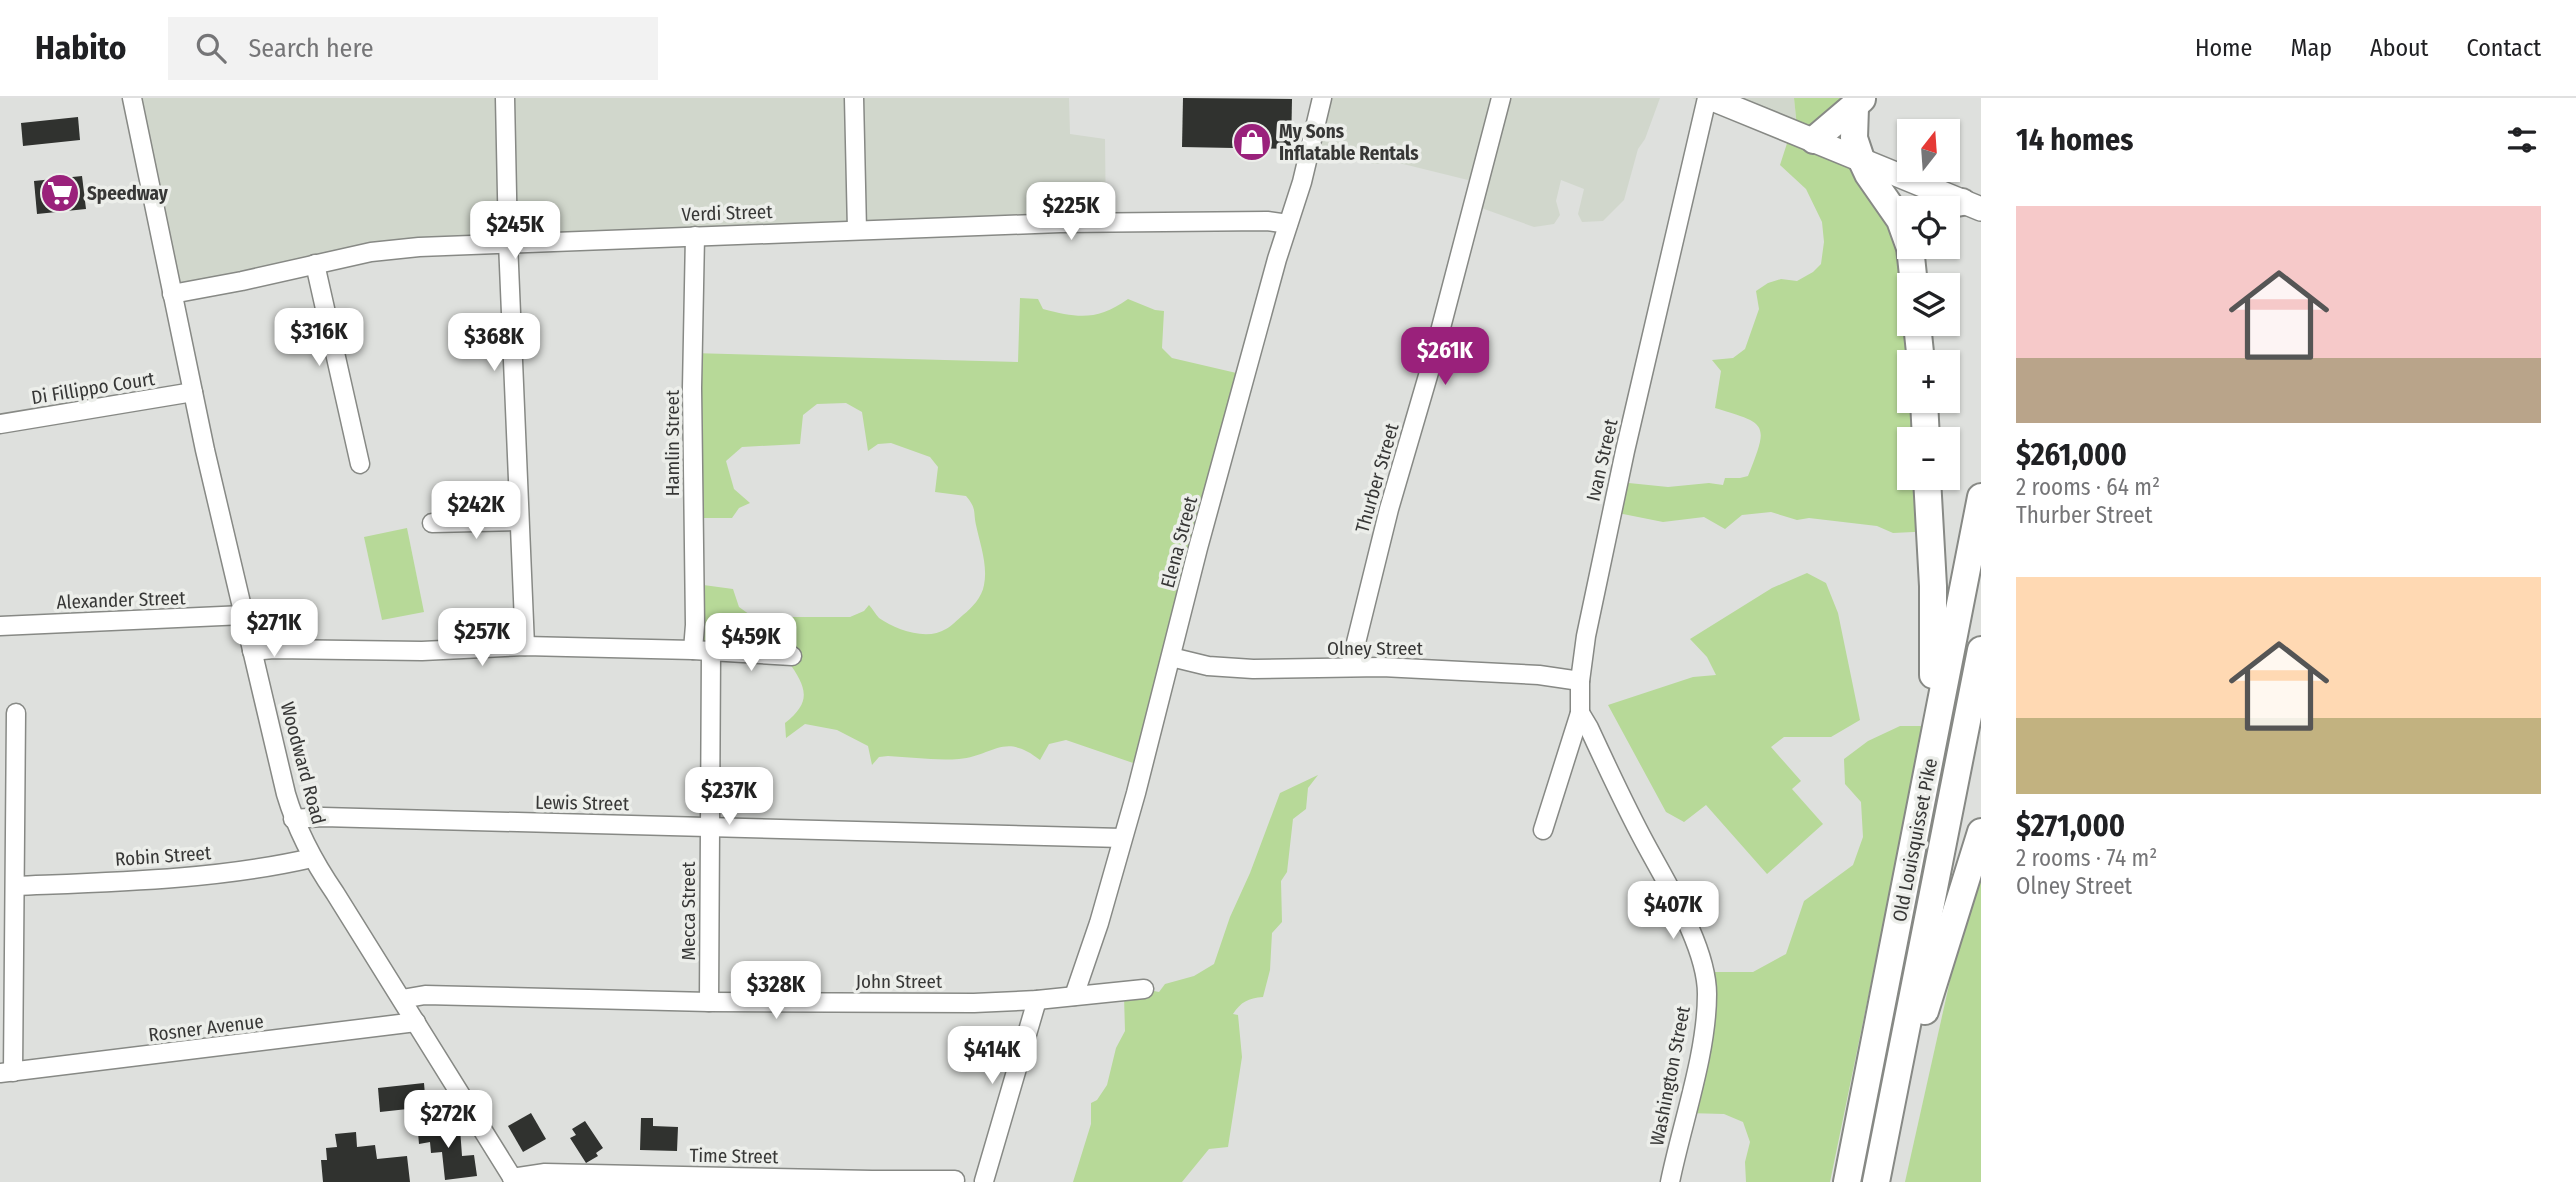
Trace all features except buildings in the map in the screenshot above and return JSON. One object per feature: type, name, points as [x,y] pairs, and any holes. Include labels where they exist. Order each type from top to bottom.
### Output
[{"type":"highway","points":[[1814,140],[1859,103]]},
{"type":"highway","points":[[1859,103],[1854,138],[1861,159],[1868,174],[1897,216]]},
{"type":"highway","points":[[1927,490],[1934,653],[1927,782]]},
{"type":"highway","name":"Old Louisquisset Pike","points":[[1847,1182],[1981,497]]},
{"type":"highway","name":"Old Louisquisset Pike","points":[[1877,1182],[1981,650]]},
{"type":"highway","points":[[1877,1182],[1931,991],[1981,832]]},
{"type":"main road","points":[[1708,98],[1972,205]]},
{"type":"street","name":"Woodward Road","points":[[132,98],[193,392],[293,819],[312,858],[514,1180]]},
{"type":"street","points":[[505,98],[508,242],[525,646]]},
{"type":"street","points":[[854,98],[857,230]]},
{"type":"street","name":"Elena Street","points":[[1074,996],[1099,923],[1198,548],[1302,182],[1322,98]]},
{"type":"street","name":"Thurber Street","points":[[1350,667],[1389,509],[1432,362],[1501,98]]},
{"type":"street","name":"Ivan Street","points":[[1543,830],[1580,713],[1580,681],[1586,636],[1625,451],[1708,98]]},
{"type":"street","name":"Verdi Street","points":[[172,294],[371,252],[508,242],[1060,223],[1267,221],[1288,224]]},
{"type":"street","name":"Hamlin Street","points":[[695,236],[692,388],[695,625],[702,651]]},
{"type":"street","points":[[315,264],[360,464]]},
{"type":"street","name":"Di Fillippo Court","points":[[0,424],[193,392]]},
{"type":"street","points":[[432,523],[519,521]]},
{"type":"street","name":"Alexander Street","points":[[0,626],[244,615]]},
{"type":"street","points":[[253,651],[422,651],[525,646],[792,656]]},
{"type":"street","name":"Mecca Street","points":[[702,651],[710,827],[709,1002]]},
{"type":"street","name":"Olney Street","points":[[1171,657],[1208,666],[1242,668],[1381,667],[1526,675],[1580,681]]},
{"type":"street","points":[[6,1072],[16,886],[16,713]]},
{"type":"street","name":"Washington Street","points":[[1580,713],[1644,842],[1675,897],[1704,970],[1707,993],[1705,1021],[1670,1182]]},
{"type":"street","name":"Lewis Street","points":[[293,819],[323,817],[1122,838]]},
{"type":"street","name":"Robin Street","points":[[16,886],[226,872],[274,867],[312,858]]},
{"type":"street","name":"John Street","points":[[402,999],[425,995],[709,1002],[974,1003],[1037,1000],[1144,989]]},
{"type":"street","points":[[984,1181],[1037,1000]]},
{"type":"street","name":"Rosner Avenue","points":[[6,1072],[416,1022]]},
{"type":"street","name":"Time Street","points":[[514,1180],[545,1173],[955,1180]]},
{"type":"shaded area","points":[[131,98],[1069,98],[1070,134],[1105,139],[1106,228],[413,249],[171,295]]},
{"type":"shaded area","points":[[1328,98],[1660,98],[1645,139],[1638,149],[1624,200],[1603,221],[1582,222],[1578,214],[1584,189],[1561,180],[1556,201],[1560,215],[1554,224],[1534,227],[1473,205],[1476,182],[1395,162],[1374,164],[1315,144]]},
{"type":"shaded area","points":[[1692,98],[1794,98],[1797,127],[1767,128]]},
{"type":"green space","points":[[1794,98],[1871,98],[1840,141],[1901,196],[1897,196],[1897,259],[1909,259],[1909,273],[1897,273],[1897,336],[1909,336],[1909,350],[1897,350],[1897,413],[1924,413],[1925,427],[1897,427],[1897,490],[1931,490],[1934,531],[1893,533],[1877,526],[1809,518],[1797,520],[1771,512],[1742,515],[1725,529],[1704,517],[1663,522],[1613,512],[1619,482],[1668,487],[1709,483],[1723,485],[1725,478],[1748,476],[1759,445],[1759,428],[1745,418],[1715,408],[1721,371],[1712,360],[1733,358],[1745,349],[1759,309],[1756,291],[1781,279],[1797,281],[1821,264],[1824,242],[1822,222],[1806,189],[1780,165],[1790,134],[1797,127]]},
{"type":"green space","points":[[1020,298],[1038,299],[1043,309],[1077,316],[1107,311],[1128,299],[1164,311],[1162,348],[1172,358],[1245,375],[1139,765],[1066,740],[1049,744],[1040,760],[1017,747],[1007,746],[959,759],[879,757],[872,765],[868,746],[837,730],[805,724],[786,738],[785,723],[800,708],[803,701],[804,694],[799,679],[788,661],[693,653],[696,584],[733,589],[739,607],[753,617],[850,617],[864,611],[869,605],[879,618],[903,630],[921,634],[938,632],[950,626],[970,609],[983,589],[984,562],[974,510],[966,496],[935,492],[938,467],[930,457],[891,443],[878,444],[868,451],[862,412],[846,403],[817,404],[803,415],[800,444],[742,447],[726,461],[734,489],[750,503],[739,508],[732,518],[694,518],[692,353],[1018,362]]},
{"type":"green space","points":[[407,528],[424,612],[382,620],[364,537]]},
{"type":"green space","points":[[1807,573],[1826,583],[1838,613],[1860,720],[1831,737],[1784,737],[1771,747],[1801,781],[1792,789],[1823,824],[1767,874],[1706,805],[1684,822],[1666,812],[1608,705],[1693,677],[1716,675],[1707,657],[1690,639],[1772,588]]},
{"type":"green space","points":[[1900,726],[1924,726],[1830,1182],[1746,1182],[1745,1162],[1750,1142],[1743,1122],[1724,1114],[1687,1113],[1706,1018],[1702,972],[1753,972],[1786,954],[1804,901],[1853,865],[1863,837],[1861,802],[1845,784],[1844,759],[1868,741]]},
{"type":"green space","points":[[1318,775],[1308,788],[1306,809],[1293,819],[1287,872],[1281,881],[1282,922],[1272,933],[1270,970],[1263,997],[1245,1001],[1233,1014],[1238,1015],[1242,1057],[1228,1147],[1209,1149],[1182,1182],[1073,1182],[1091,1124],[1091,1103],[1097,1100],[1107,1085],[1116,1048],[1125,1031],[1124,996],[1144,989],[1159,992],[1165,984],[1194,976],[1214,964],[1280,793]]},
{"type":"green space","points":[[1981,874],[1981,1182],[1905,1182],[1951,976]]},
{"type":"place","name":"My Sons Inflatable Rentals","points":[[1252,142]]},
{"type":"place","name":"Speedway","points":[[60,193]]}]
